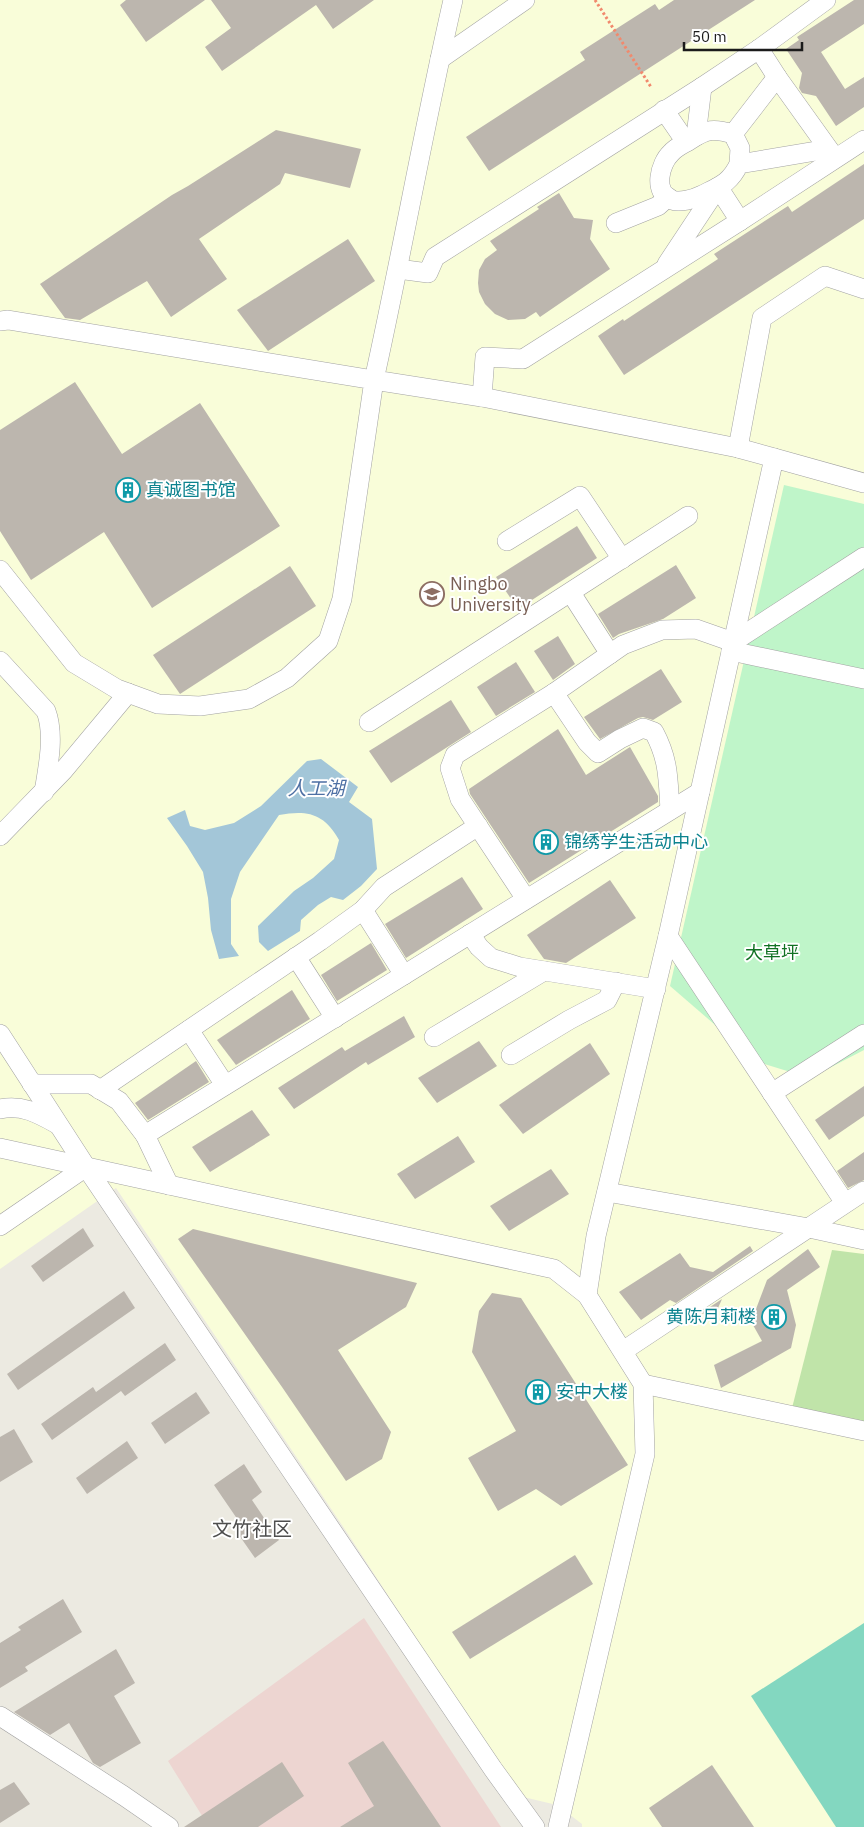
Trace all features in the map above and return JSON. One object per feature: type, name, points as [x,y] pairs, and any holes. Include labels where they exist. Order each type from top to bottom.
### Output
[{"type":"street","points":[[0,570],[74,663],[117,689],[158,704],[200,706],[248,699],[287,678],[328,641],[342,599],[374,380],[453,0]]},
{"type":"street","points":[[440,59],[525,0]]},
{"type":"street","points":[[398,270],[428,273],[435,257],[702,87],[759,49],[826,0]]},
{"type":"street","points":[[759,49],[776,78],[832,154]]},
{"type":"street","points":[[733,134],[776,78]]},
{"type":"street","points":[[691,139],[702,87]]},
{"type":"street","points":[[664,110],[691,139]]},
{"type":"street","points":[[719,129],[733,134],[740,148],[739,164],[733,176],[718,187],[698,197],[680,201],[668,197],[662,190],[659,180],[661,170],[670,153],[691,139],[705,131],[719,129]]},
{"type":"street","points":[[482,396],[485,357],[523,359],[740,221],[832,154],[864,140]]},
{"type":"street","points":[[739,164],[832,154]]},
{"type":"street","points":[[718,187],[740,221]]},
{"type":"street","points":[[663,269],[718,187]]},
{"type":"street","points":[[616,223],[658,206],[668,197]]},
{"type":"street","points":[[738,448],[762,318],[825,276],[864,289]]},
{"type":"street","points":[[3,317],[374,380],[482,396],[738,448],[864,483]]},
{"type":"street","points":[[587,1295],[596,1236],[656,989],[774,458]]},
{"type":"street","points":[[507,541],[580,496],[622,559]]},
{"type":"street","points":[[369,722],[688,516]]},
{"type":"street","points":[[732,647],[864,557]]},
{"type":"street","points":[[571,593],[610,654]]},
{"type":"street","points":[[526,899],[460,798],[450,768],[456,755],[554,693],[623,645],[662,630],[696,629],[732,647],[864,679]]},
{"type":"street","points":[[0,661],[46,711],[50,721],[48,765],[44,792]]},
{"type":"street","points":[[0,836],[44,792],[128,693]]},
{"type":"street","points":[[554,693],[587,742],[598,752],[643,728],[654,732],[663,748],[667,765],[670,810]]},
{"type":"street","points":[[145,1135],[700,792]]},
{"type":"street","points":[[100,1090],[363,910],[384,887],[478,826]]},
{"type":"street","points":[[363,910],[404,975]]},
{"type":"street","points":[[470,934],[479,947],[491,958],[520,967],[656,989]]},
{"type":"street","points":[[668,936],[845,1203]]},
{"type":"street","points":[[296,957],[335,1018]]},
{"type":"street","points":[[434,1037],[544,971]]},
{"type":"street","points":[[511,1055],[569,1020],[607,1000],[616,982]]},
{"type":"street","points":[[189,1030],[225,1085]]},
{"type":"street","points":[[0,1034],[86,1167],[493,1769],[535,1827]]},
{"type":"street","points":[[772,1093],[864,1034]]},
{"type":"street","points":[[32,1084],[91,1084],[119,1101],[145,1135],[169,1185]]},
{"type":"street","points":[[0,1109],[9,1107],[28,1109],[58,1124]]},
{"type":"street","points":[[0,1148],[554,1269],[587,1295],[643,1384],[645,1454],[558,1827]]},
{"type":"street","points":[[0,1226],[86,1167]]},
{"type":"street","points":[[623,1351],[864,1191]]},
{"type":"street","points":[[606,1192],[809,1228],[864,1240]]},
{"type":"street","points":[[643,1384],[864,1431]]},
{"type":"street","points":[[0,1716],[169,1827]]},
{"type":"path","points":[[595,0],[651,87]]},
{"type":"shaded area","name":"Ningbo University","points":[[0,0],[864,0],[864,1827],[582,1827],[582,1824],[557,1805],[519,1796],[348,1534],[116,1188],[0,1269]]},
{"type":"shaded area","points":[[364,1618],[501,1827],[209,1827],[168,1761]]},
{"type":"green space","name":"大草坪","points":[[784,485],[864,504],[864,1050],[810,1078],[758,1062],[670,986]]},
{"type":"green space","points":[[832,1250],[864,1254],[864,1425],[791,1412]]},
{"type":"green space","points":[[864,1623],[864,1827],[836,1827],[751,1696]]},
{"type":"water","name":"人工湖","points":[[321,759],[358,787],[349,802],[372,819],[377,869],[361,886],[343,900],[331,897],[318,905],[301,920],[300,931],[268,951],[259,942],[258,926],[294,891],[313,878],[334,859],[339,840],[327,824],[314,816],[298,813],[279,815],[240,872],[231,899],[231,944],[239,956],[219,959],[211,930],[203,872],[167,818],[185,810],[190,826],[205,830],[234,823],[261,806],[307,761]]},
{"type":"building","points":[[126,0],[205,0],[146,42],[120,5]]},
{"type":"building","points":[[211,0],[374,0],[333,29],[316,5],[222,71],[205,47],[231,28]]},
{"type":"building","points":[[674,0],[755,0],[489,171],[466,137],[585,60],[580,52],[655,4],[659,10]]},
{"type":"building","points":[[854,0],[864,0],[864,24],[821,52],[845,89],[864,77],[864,107],[836,126],[816,96],[802,93],[799,88],[802,73],[786,49],[799,40],[797,37]]},
{"type":"building","points":[[276,130],[361,149],[350,188],[285,173],[280,184],[199,239],[227,279],[171,317],[147,281],[80,320],[65,318],[40,284],[172,195]]},
{"type":"building","points":[[864,164],[864,219],[624,375],[598,336],[718,259],[714,254],[788,206],[792,212]]},
{"type":"building","points":[[559,193],[574,218],[593,220],[590,239],[610,269],[540,317],[536,312],[525,319],[508,320],[495,314],[485,304],[479,292],[478,283],[479,270],[485,259],[497,250],[490,241],[539,209],[537,207]]},
{"type":"building","points":[[348,239],[375,281],[268,351],[237,310]]},
{"type":"building","name":"真诚图书馆","points":[[75,382],[122,454],[200,403],[280,526],[152,608],[104,532],[31,580],[0,531],[0,430]]},
{"type":"building","points":[[577,526],[597,558],[518,609],[496,577]]},
{"type":"building","points":[[676,565],[696,598],[663,619],[619,634],[613,638],[598,614]]},
{"type":"building","points":[[290,566],[316,606],[180,694],[153,655]]},
{"type":"building","points":[[558,636],[575,664],[553,680],[534,651]]},
{"type":"building","points":[[516,662],[535,692],[496,716],[477,687]]},
{"type":"building","points":[[661,669],[682,702],[653,720],[643,717],[638,718],[600,739],[584,717]]},
{"type":"building","points":[[451,700],[471,732],[391,783],[369,751]]},
{"type":"building","name":"锦绣学生活动中心","points":[[558,729],[586,775],[630,747],[658,796],[658,802],[529,883],[470,794],[469,789]]},
{"type":"building","points":[[462,877],[483,909],[406,958],[385,924]]},
{"type":"building","points":[[610,880],[636,918],[566,963],[544,959],[527,935]]},
{"type":"building","points":[[371,943],[387,970],[337,1001],[321,975]]},
{"type":"building","points":[[292,990],[310,1019],[236,1065],[217,1040]]},
{"type":"building","points":[[404,1016],[415,1037],[368,1065],[366,1062],[294,1109],[278,1088],[342,1047],[345,1051]]},
{"type":"building","points":[[479,1041],[497,1066],[437,1103],[418,1078]]},
{"type":"building","points":[[590,1043],[610,1074],[523,1134],[499,1105]]},
{"type":"building","points":[[196,1061],[209,1082],[148,1120],[135,1103]]},
{"type":"building","points":[[864,1086],[864,1116],[829,1140],[815,1120]]},
{"type":"building","points":[[252,1110],[270,1135],[210,1172],[192,1147]]},
{"type":"building","points":[[458,1136],[475,1162],[415,1199],[397,1174]]},
{"type":"building","points":[[864,1152],[864,1180],[848,1188],[837,1171]]},
{"type":"building","points":[[551,1169],[569,1194],[509,1231],[490,1206]]},
{"type":"building","points":[[83,1228],[94,1246],[43,1282],[31,1266]]},
{"type":"building","points":[[193,1229],[417,1283],[406,1307],[338,1350],[391,1432],[382,1459],[346,1481],[178,1239]]},
{"type":"building","points":[[750,1246],[753,1251],[676,1303],[670,1300],[641,1320],[619,1292],[680,1253],[690,1267],[713,1272]]},
{"type":"building","name":"黄陈月莉楼","points":[[808,1249],[820,1267],[787,1290],[796,1325],[791,1348],[721,1388],[714,1365],[762,1341],[753,1325],[756,1309],[767,1280]]},
{"type":"building","points":[[124,1291],[135,1308],[18,1390],[7,1374]]},
{"type":"building","name":"安中大楼","points":[[492,1293],[521,1298],[628,1465],[561,1506],[536,1489],[498,1511],[468,1458],[516,1431],[472,1352],[479,1311]]},
{"type":"building","points":[[722,1299],[714,1317],[701,1313]]},
{"type":"building","points":[[165,1343],[176,1360],[125,1396],[121,1391],[52,1440],[41,1424],[93,1387],[96,1392]]},
{"type":"building","points":[[196,1392],[210,1413],[165,1444],[151,1423]]},
{"type":"building","points":[[14,1429],[33,1462],[0,1482],[0,1437]]},
{"type":"building","points":[[127,1441],[138,1458],[87,1494],[76,1478]]},
{"type":"building","points":[[244,1464],[262,1492],[252,1500],[279,1540],[255,1558],[234,1528],[240,1523],[214,1485]]},
{"type":"building","points":[[575,1555],[593,1584],[470,1659],[452,1632]]},
{"type":"building","points":[[63,1599],[82,1632],[25,1667],[28,1671],[0,1688],[0,1643],[21,1630],[18,1627]]},
{"type":"building","points":[[116,1649],[135,1683],[114,1696],[141,1743],[100,1767],[93,1763],[69,1723],[50,1735],[14,1712]]},
{"type":"building","points":[[383,1741],[441,1827],[340,1827],[374,1806],[348,1763]]},
{"type":"building","points":[[282,1762],[304,1796],[258,1827],[184,1827]]},
{"type":"building","points":[[712,1765],[754,1827],[662,1827],[649,1808]]},
{"type":"building","points":[[14,1782],[30,1804],[0,1823],[0,1790]]},
{"type":"place","name":"真诚图书馆","points":[[128,490]]},
{"type":"place","name":"Ningbo University","points":[[432,594]]},
{"type":"place","name":"锦绣学生活动中心","points":[[546,842]]},
{"type":"place","name":"黄陈月莉楼","points":[[774,1317]]},
{"type":"place","name":"安中大楼","points":[[538,1392]]},
{"type":"district","name":"文竹社区","points":[[252,1529]]}]
